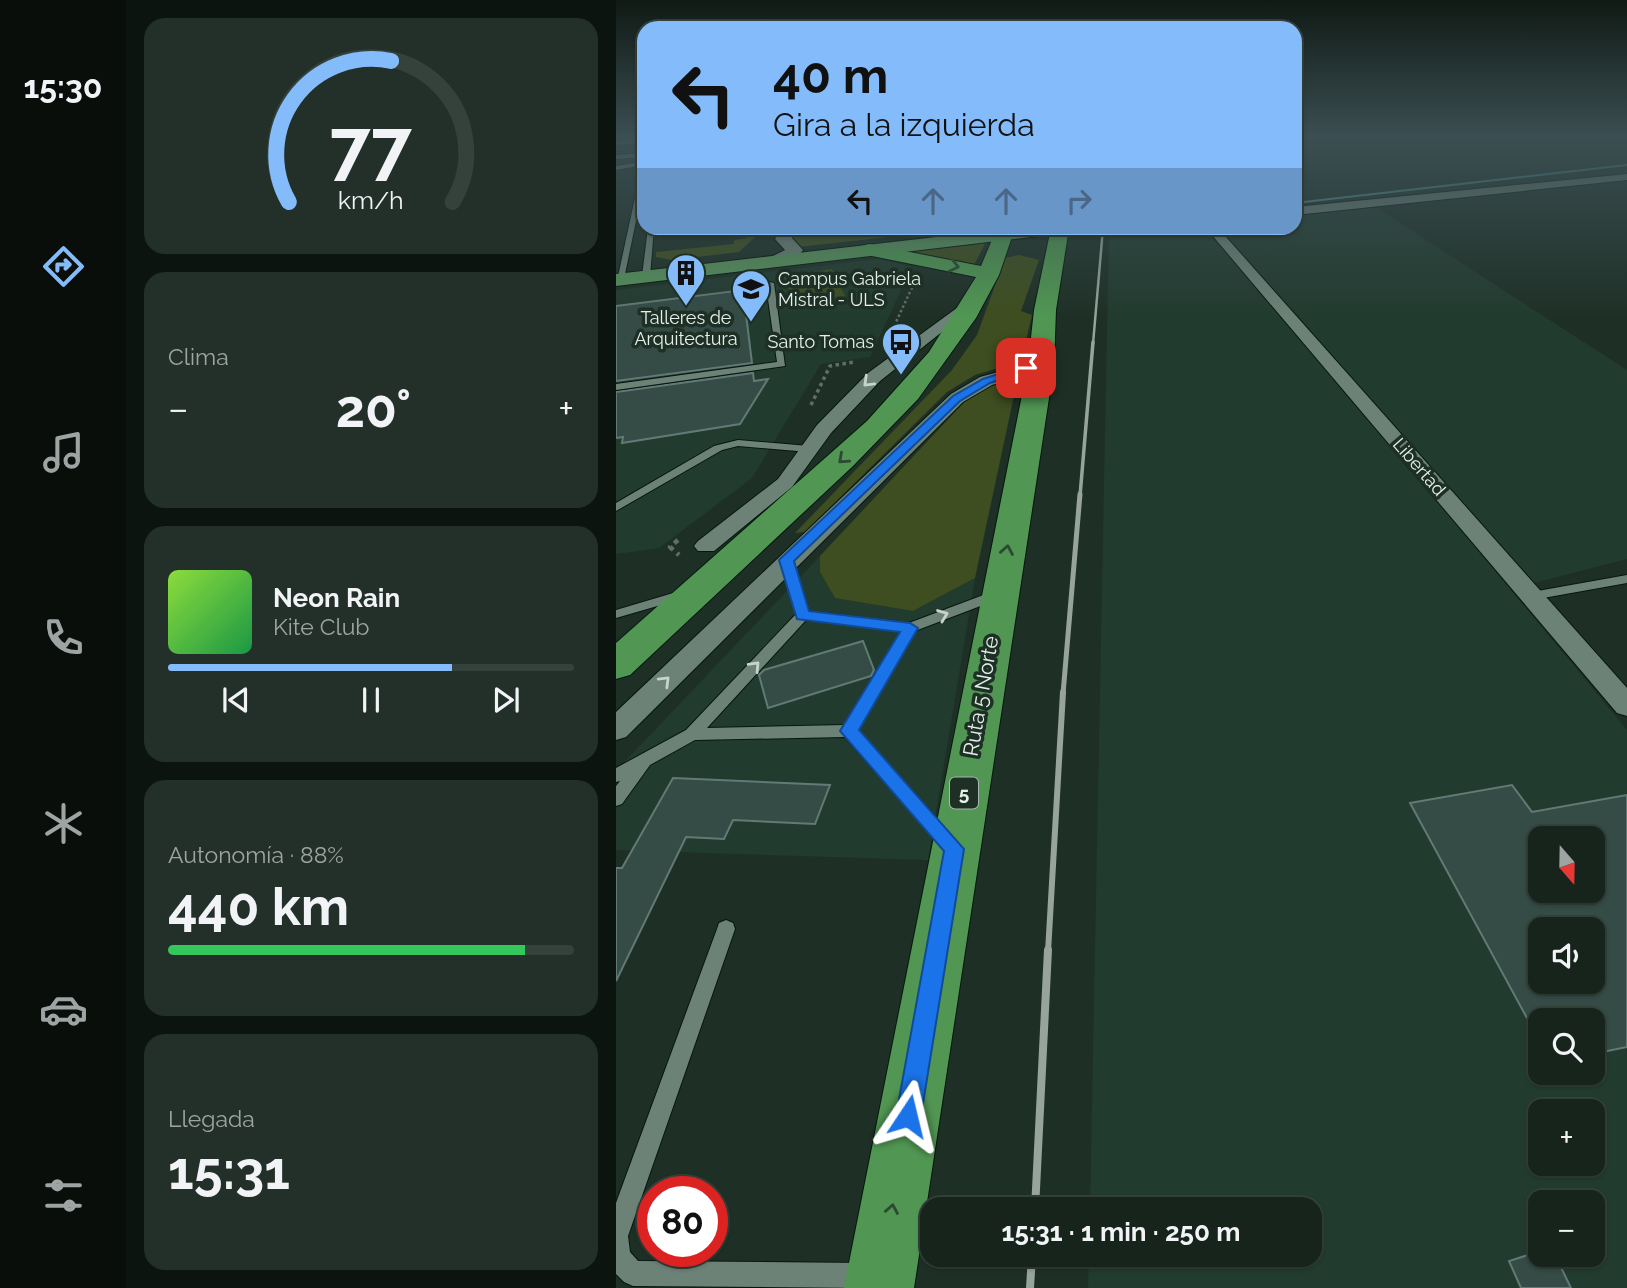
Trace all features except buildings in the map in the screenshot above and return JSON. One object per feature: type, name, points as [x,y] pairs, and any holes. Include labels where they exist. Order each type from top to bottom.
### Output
[{"type":"highway","points":[[616,665],[698,589],[750,527],[901,402],[942,355],[988,276],[999,235]]},
{"type":"highway","name":"Ruta 5 Norte","points":[[880,1282],[1041,365],[1045,310],[1058,235]]},
{"type":"highway","points":[[869,250],[988,276],[1028,250],[1055,255]]},
{"type":"main road","points":[[618,275],[646,272],[760,245],[795,250],[949,235]]},
{"type":"main road","points":[[760,245],[772,261],[967,235]]},
{"type":"street","points":[[1302,210],[1421,198]]},
{"type":"street","points":[[772,261],[789,256],[795,250],[783,239],[785,235]]},
{"type":"street","name":"Libertad","points":[[1218,235],[1627,706]]},
{"type":"street","points":[[706,546],[750,527],[824,429],[874,377],[988,276]]},
{"type":"street","points":[[616,729],[787,560],[957,398],[999,376],[1041,365]]},
{"type":"lane","points":[[618,275],[637,200]]},
{"type":"lane","points":[[630,228],[637,228]]},
{"type":"lane","points":[[646,272],[650,235]]},
{"type":"lane","points":[[616,387],[782,363],[770,284],[750,281],[760,245]]},
{"type":"lane","points":[[616,508],[719,448],[738,443],[809,449]]},
{"type":"lane","points":[[787,560],[803,615]]},
{"type":"lane","points":[[1532,596],[1627,579]]},
{"type":"lane","points":[[616,614],[698,589]]},
{"type":"lane","points":[[803,615],[910,628],[999,594]]},
{"type":"lane","points":[[616,776],[692,734],[803,615]]},
{"type":"lane","points":[[849,731],[910,628]]},
{"type":"lane","points":[[692,734],[849,731],[954,849]]},
{"type":"lane","points":[[616,799],[645,760]]},
{"type":"lane","points":[[726,929],[622,1218],[616,1236],[617,1254],[623,1265],[633,1273],[880,1282]]},
{"type":"shaded area","points":[[1375,207],[1627,370],[1627,559],[1510,589],[1627,730],[1627,1288],[1088,1288],[1089,1267],[1322,1267],[1322,1197],[1090,1197],[1109,235],[1302,235],[1302,214]]},
{"type":"shaded area","points":[[878,259],[912,267],[870,357],[821,364],[752,478],[659,548],[616,554],[616,290]]},
{"type":"shaded area","points":[[820,556],[820,572],[835,598],[913,611],[975,578],[928,860],[616,850],[616,771]]},
{"type":"green space","points":[[746,235],[757,235],[739,252],[671,260],[656,257],[656,252],[734,244],[734,240],[746,238]]},
{"type":"green space","points":[[786,235],[907,235],[798,247],[784,237]]},
{"type":"green space","points":[[988,238],[974,265],[893,250]]},
{"type":"green space","points":[[1019,255],[1039,260],[1021,311],[1032,315],[1021,361],[975,375],[947,392],[805,532],[795,533],[952,370],[977,335],[1005,258]]},
{"type":"green space","points":[[832,269],[846,298],[795,305],[784,276]]},
{"type":"green space","points":[[1018,377],[975,578],[913,611],[835,598],[820,572],[820,556],[969,397],[990,386]]},
{"type":"waterway","points":[[1302,202],[1338,198]]},
{"type":"railway","points":[[1093,344],[1102,235]]},
{"type":"railway","points":[[1080,496],[1093,342]]},
{"type":"railway","points":[[1063,694],[1080,494]]},
{"type":"railway","points":[[1048,952],[1063,692]]},
{"type":"railway","points":[[1036,1197],[1048,950]]},
{"type":"railway","points":[[1030,1288],[1031,1267]]},
{"type":"place","name":"Talleres de Arquitectura","points":[[686,307]]},
{"type":"place","name":"Campus Gabriela Mistral - ULS","points":[[751,323]]},
{"type":"place","name":"Santo Tomas","points":[[901,376]]},
{"type":"route","points":[[908,1116],[954,849],[849,731],[910,628],[803,615],[787,560],[957,398],[986,381],[1026,368]]}]
